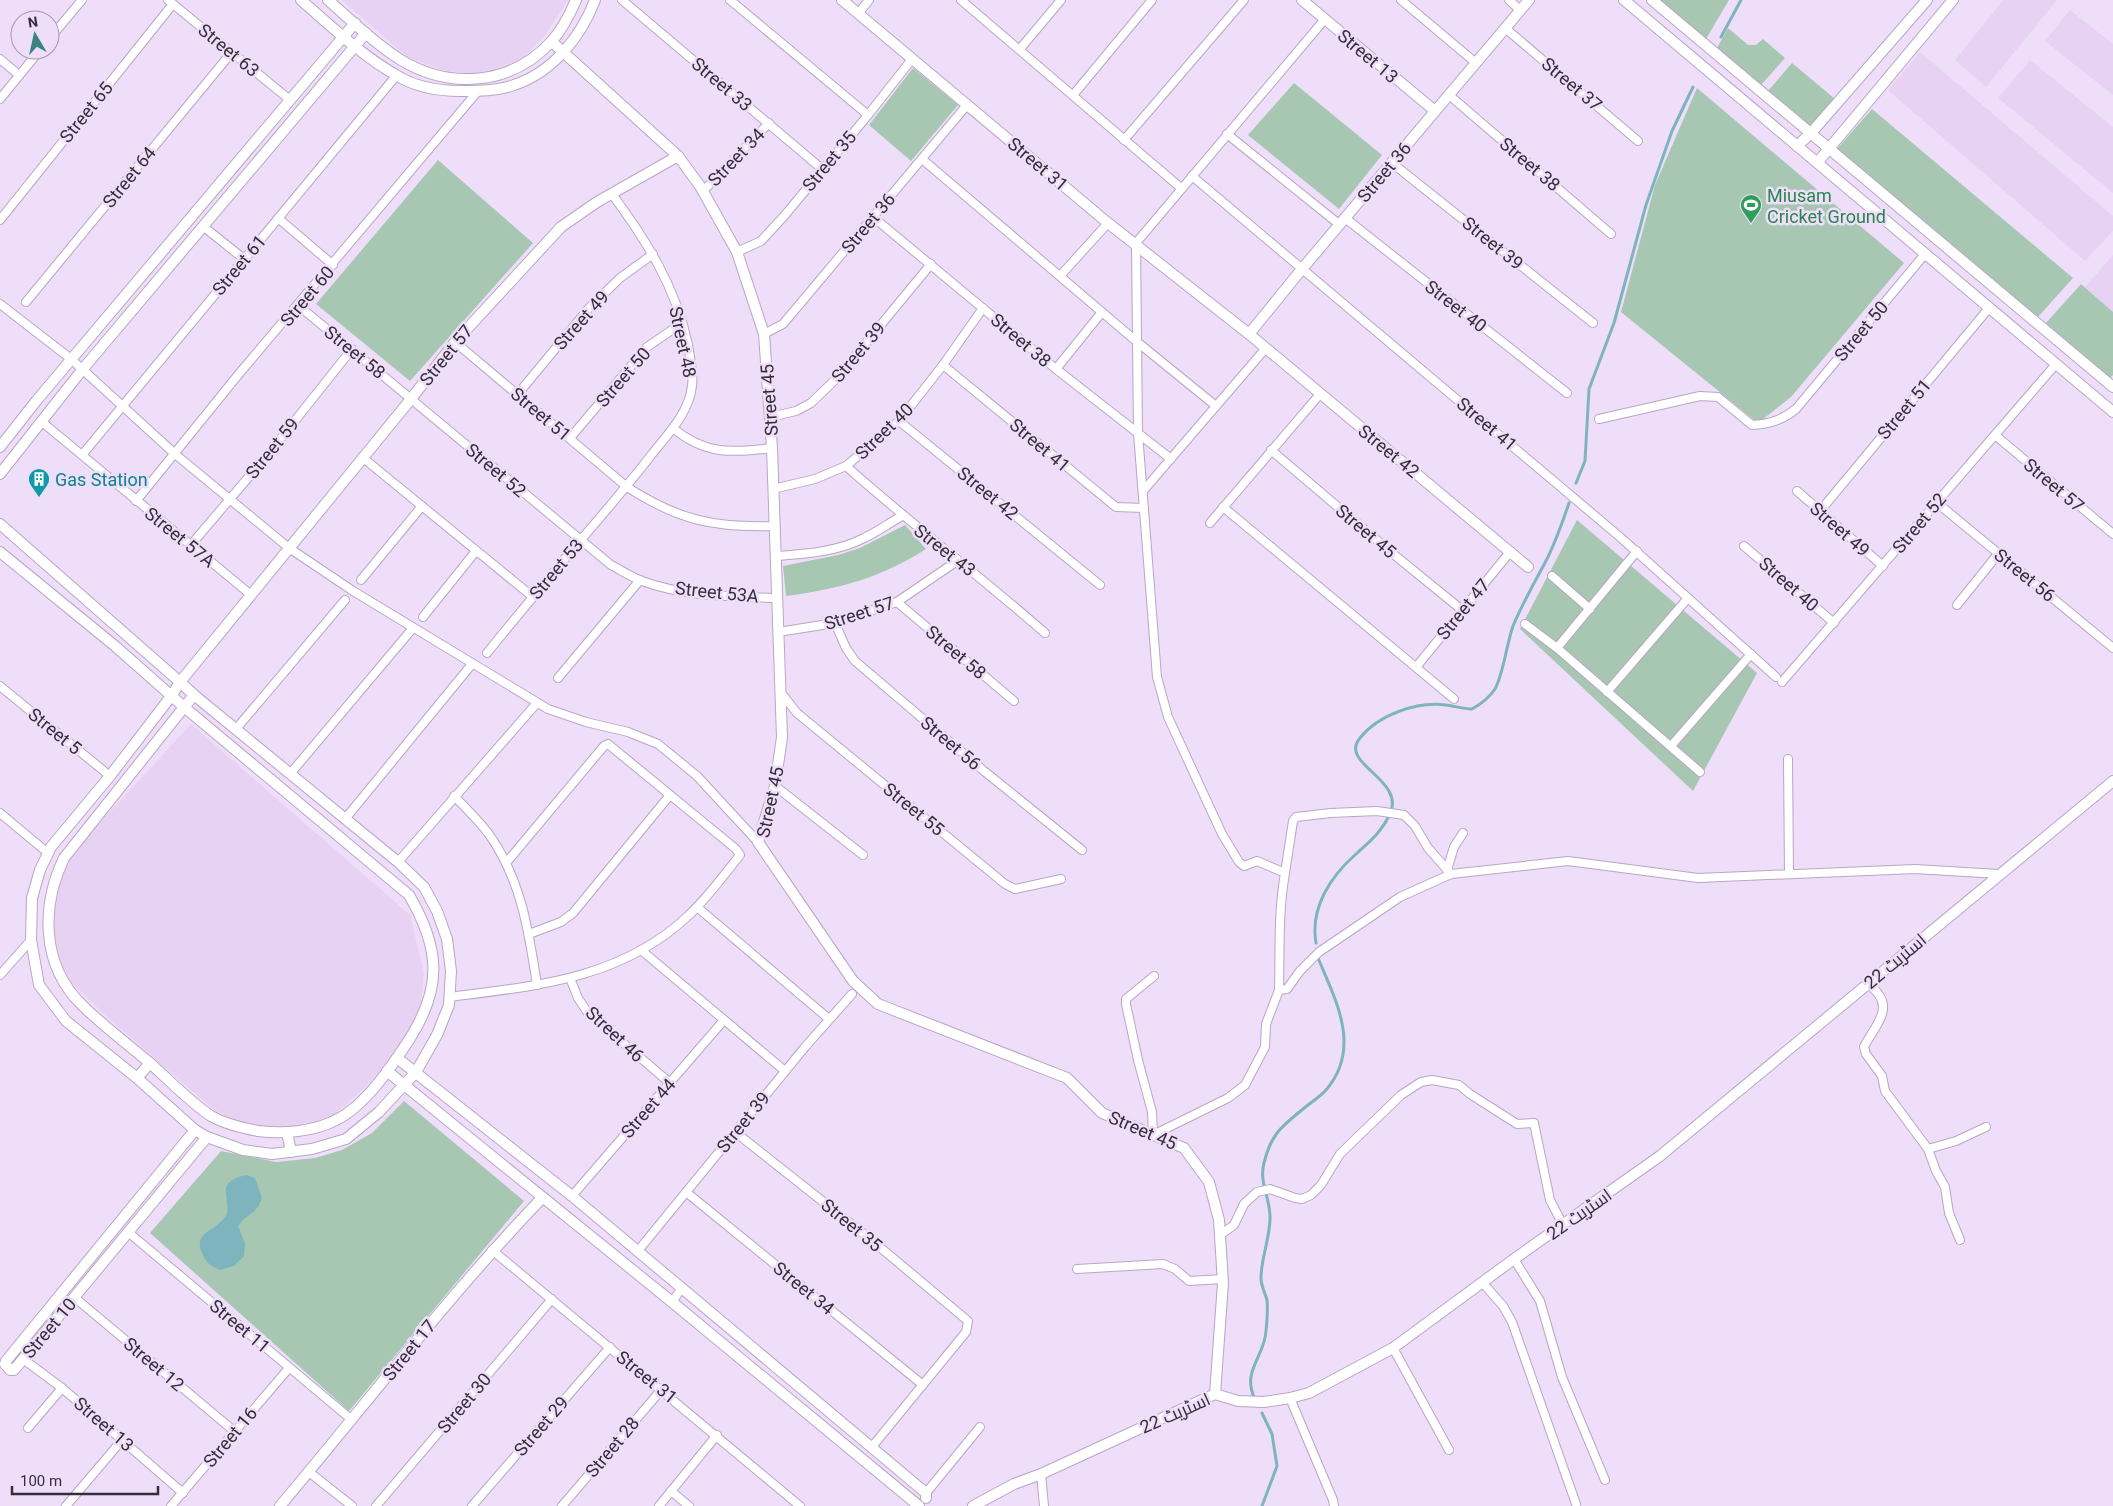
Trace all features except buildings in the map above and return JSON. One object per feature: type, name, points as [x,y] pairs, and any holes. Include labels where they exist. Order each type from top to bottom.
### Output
[{"type":"street","points":[[60,26],[82,0]]},
{"type":"street","points":[[301,0],[356,46],[396,76],[416,84],[444,91],[478,91],[514,86],[542,71],[564,52],[588,18],[595,0]]},
{"type":"street","points":[[330,1],[366,33],[402,61],[426,72],[454,79],[476,80],[499,76],[518,68],[552,42],[568,18],[576,0]]},
{"type":"street","name":"Street 33","points":[[622,0],[822,169]]},
{"type":"street","points":[[730,0],[868,115]]},
{"type":"street","name":"Street 31","points":[[842,0],[1108,223],[1249,334]]},
{"type":"street","points":[[858,14],[869,0]]},
{"type":"street","points":[[1020,49],[1061,0]]},
{"type":"street","points":[[1074,94],[1152,0]]},
{"type":"street","points":[[1124,140],[1244,0]]},
{"type":"street","name":"Street 13","points":[[1302,0],[1435,111]]},
{"type":"street","points":[[1401,0],[1476,63]]},
{"type":"street","points":[[1509,0],[1520,10]]},
{"type":"street","name":"Street 36","points":[[1249,334],[1528,0]]},
{"type":"street","points":[[1624,0],[2113,412]]},
{"type":"street","points":[[1652,0],[2113,387],[2100,401]]},
{"type":"street","points":[[1797,146],[1811,133],[1927,0]]},
{"type":"street","points":[[1817,162],[1953,0]]},
{"type":"street","points":[[965,1],[1074,94],[1124,140],[1182,188]]},
{"type":"street","name":"Street 63","points":[[170,2],[290,100]]},
{"type":"street","name":"Street 65","points":[[0,220],[170,2]]},
{"type":"street","points":[[1285,873],[1257,861],[1244,866],[1239,862],[1222,834],[1168,717],[1157,677],[1138,433],[1136,244],[1325,19]]},
{"type":"street","points":[[0,447],[71,359],[355,23]]},
{"type":"street","name":"Street 37","points":[[1505,28],[1638,141]]},
{"type":"street","points":[[0,474],[82,370],[366,33]]},
{"type":"street","name":"Street 45","points":[[552,42],[678,156],[703,191],[737,252],[764,334],[772,448],[782,737],[775,786],[758,842],[853,981],[878,1004],[1066,1078],[1102,1113],[1184,1148],[1198,1164],[1209,1182],[1219,1220],[1223,1279],[1215,1394]]},
{"type":"street","name":"Street 64","points":[[26,302],[232,52]]},
{"type":"street","points":[[0,59],[19,75]]},
{"type":"street","name":"Street 35","points":[[737,252],[760,241],[868,115],[912,59]]},
{"type":"street","points":[[0,98],[32,60]]},
{"type":"street","name":"Street 61","points":[[82,454],[396,76]]},
{"type":"street","name":"Street 60","points":[[136,501],[238,375],[333,265],[478,91]]},
{"type":"street","name":"Street 38","points":[[1449,95],[1612,234]]},
{"type":"street","name":"Street 36","points":[[764,334],[783,324],[967,105]]},
{"type":"street","name":"Street 34","points":[[703,191],[769,123]]},
{"type":"street","name":"Street 40","points":[[1227,134],[1567,393]]},
{"type":"street","name":"Street 57","points":[[0,524],[180,682],[194,695],[398,862],[424,887],[437,911],[447,939],[451,971],[449,1006],[437,1035],[416,1072],[379,1112],[346,1139],[312,1149],[272,1154],[243,1150],[207,1137],[195,1130],[137,1078],[66,1021],[40,985],[31,940],[32,898],[50,847],[110,776],[180,682],[411,399],[455,342],[561,228],[596,202],[678,156]]},
{"type":"street","points":[[922,159],[1136,341],[1216,406]]},
{"type":"street","name":"Street 39","points":[[1392,163],[1593,323]]},
{"type":"street","name":"Street 41","points":[[1192,176],[1637,551],[1779,680]]},
{"type":"street","name":"Street 48","points":[[612,194],[654,254],[665,276],[682,323],[692,366],[692,386],[684,410],[673,428],[627,487]]},
{"type":"street","name":"Street 38","points":[[873,217],[1056,370],[1172,459]]},
{"type":"street","points":[[278,218],[333,265]]},
{"type":"street","points":[[1060,276],[1108,223]]},
{"type":"street","points":[[204,227],[244,260]]},
{"type":"street","name":"Street 49","points":[[517,394],[589,308],[620,278],[654,254]]},
{"type":"street","name":"Street 50","points":[[1599,419],[1700,396],[1718,397],[1752,424],[1766,424],[1783,419],[1796,409],[1925,254]]},
{"type":"street","name":"Street 39","points":[[770,417],[796,410],[812,403],[838,378],[931,264]]},
{"type":"street","points":[[0,304],[71,359],[122,407],[229,501],[321,572],[537,703],[586,722],[628,732],[658,744],[697,776],[758,842]]},
{"type":"street","name":"Street 58","points":[[298,306],[411,399]]},
{"type":"street","name":"Street 40","points":[[773,489],[815,479],[846,466],[899,421],[943,365],[982,308]]},
{"type":"street","name":"Street 51","points":[[1820,511],[1989,308]]},
{"type":"street","points":[[1056,370],[1102,312]]},
{"type":"street","name":"Street 50","points":[[570,438],[646,347],[682,323]]},
{"type":"street","name":"Street 42","points":[[1249,334],[1528,567]]},
{"type":"street","name":"Street 51","points":[[455,342],[627,487]]},
{"type":"street","points":[[1143,490],[1172,459],[1266,348]]},
{"type":"street","name":"Street 59","points":[[190,546],[229,501],[352,349]]},
{"type":"street","name":"Street 52","points":[[1779,680],[1834,623],[2056,364]]},
{"type":"street","name":"Street 41","points":[[943,365],[1116,507],[1144,508]]},
{"type":"street","points":[[1210,523],[1320,394]]},
{"type":"street","name":"Street 52","points":[[411,399],[580,541]]},
{"type":"street","name":"Street 42","points":[[899,421],[1100,585]]},
{"type":"street","name":"Street 57A","points":[[42,422],[250,594]]},
{"type":"street","points":[[673,428],[700,447],[738,452],[772,448]]},
{"type":"street","name":"Street 57","points":[[1995,435],[2113,534]]},
{"type":"street","name":"Street 45","points":[[1271,450],[1462,610]]},
{"type":"street","points":[[362,457],[533,597]]},
{"type":"street","name":"Street 43","points":[[846,466],[902,516],[1045,633]]},
{"type":"street","points":[[627,487],[656,505],[675,513],[722,525],[774,526]]},
{"type":"street","name":"Street 53","points":[[487,653],[627,487]]},
{"type":"street","name":"Street 49","points":[[1797,491],[1883,566]]},
{"type":"street","name":"Street 56","points":[[1936,502],[2113,648]]},
{"type":"street","points":[[361,580],[422,506]]},
{"type":"street","points":[[1223,507],[1417,666],[1454,699]]},
{"type":"street","points":[[776,556],[834,549],[863,539],[902,516]]},
{"type":"street","name":"Street 53A","points":[[580,541],[611,565],[640,580],[671,589],[705,595],[777,598]]},
{"type":"street","name":"Street 40","points":[[1744,546],[1834,623]]},
{"type":"street","points":[[423,617],[476,551]]},
{"type":"street","points":[[1557,648],[1637,551]]},
{"type":"street","points":[[0,552],[115,646],[172,695],[184,708],[409,895],[422,917],[432,951],[434,974],[432,989],[422,1019],[397,1058],[362,1100],[336,1120],[304,1130],[270,1132],[240,1128],[212,1116],[81,1004],[59,973],[48,936],[49,898],[56,873],[64,858],[184,708],[194,695]]},
{"type":"street","name":"Street 47","points":[[1417,666],[1510,552]]},
{"type":"street","points":[[1957,605],[1998,554]]},
{"type":"street","name":"Street 57","points":[[778,632],[835,623],[897,602],[957,561]]},
{"type":"street","points":[[1552,576],[1590,608]]},
{"type":"street","points":[[558,678],[640,580]]},
{"type":"street","points":[[1607,692],[1688,598]]},
{"type":"street","points":[[236,729],[345,600]]},
{"type":"street","name":"Street 58","points":[[897,602],[1014,702]]},
{"type":"street","name":"Street 56","points":[[835,623],[846,648],[855,661],[984,771],[1082,850]]},
{"type":"street","points":[[1525,624],[1557,648],[1700,772]]},
{"type":"street","points":[[290,774],[413,628]]},
{"type":"street","points":[[115,646],[125,634]]},
{"type":"street","points":[[1671,746],[1751,654]]},
{"type":"street","points":[[345,819],[472,664]]},
{"type":"street","name":"Street 5","points":[[0,686],[110,776]]},
{"type":"street","name":"Street 55","points":[[782,694],[797,712],[1005,884],[1015,889],[1060,879]]},
{"type":"street","points":[[398,862],[537,703]]},
{"type":"street","name":"Street 45","points":[[450,997],[537,986],[570,978],[598,971],[642,950],[688,916],[740,855],[736,849],[608,744],[604,746],[506,863]]},
{"type":"street","points":[[1788,759],[1789,874]]},
{"type":"street","name":"اسٹریٹ 22","points":[[973,1506],[1014,1484],[1041,1474],[1215,1394],[1238,1402],[1264,1402],[1290,1398],[1309,1393],[1393,1348],[1482,1282],[1660,1156],[2113,781]]},
{"type":"street","points":[[775,786],[863,854]]},
{"type":"street","points":[[529,934],[561,922],[573,913],[670,795]]},
{"type":"street","points":[[454,796],[488,832],[506,863],[522,904],[537,986]]},
{"type":"street","points":[[310,812],[320,798]]},
{"type":"street","points":[[91,799],[103,809]]},
{"type":"street","points":[[1154,976],[1126,999],[1138,1060],[1152,1112],[1153,1135],[1228,1098],[1245,1085],[1265,1047],[1266,1024],[1279,990],[1281,969],[1278,937],[1280,899],[1293,821],[1296,817],[1331,813],[1378,812],[1404,815],[1415,826],[1428,848],[1449,872]]},
{"type":"street","points":[[0,814],[48,853]]},
{"type":"street","points":[[1449,872],[1454,847],[1463,833]]},
{"type":"street","points":[[1279,990],[1287,989],[1300,971],[1319,952],[1400,897],[1449,872],[1568,861],[1698,878],[1915,869],[2000,874]]},
{"type":"street","points":[[697,906],[830,1019]]},
{"type":"street","points":[[427,931],[442,925]]},
{"type":"street","points":[[0,975],[31,940]]},
{"type":"street","points":[[642,950],[785,1071]]},
{"type":"street","name":"Street 46","points":[[570,978],[578,998],[588,1012],[670,1083]]},
{"type":"street","points":[[1868,984],[1878,991],[1882,1000],[1883,1010],[1882,1020],[1864,1047],[1866,1054],[1882,1076],[1885,1091],[1928,1149],[1936,1171],[1945,1187],[1949,1213],[1960,1240]]},
{"type":"street","name":"Street 39","points":[[637,1252],[785,1071],[852,994]]},
{"type":"street","name":"Street 44","points":[[572,1196],[724,1020]]},
{"type":"street","points":[[397,1058],[572,1196],[872,1448],[923,1501]]},
{"type":"street","points":[[137,1078],[150,1063]]},
{"type":"street","points":[[387,1071],[542,1198],[923,1501]]},
{"type":"street","points":[[1220,1235],[1234,1225],[1244,1204],[1257,1192],[1270,1190],[1302,1199],[1311,1195],[1321,1185],[1340,1154],[1383,1112],[1402,1095],[1421,1082],[1432,1080],[1459,1085],[1517,1124],[1534,1123],[1550,1200],[1563,1225]]},
{"type":"street","points":[[1928,1149],[1956,1140],[1986,1127]]},
{"type":"street","name":"Street 10","points":[[195,1130],[6,1360],[5,1364],[10,1370],[14,1370],[207,1137]]},
{"type":"street","points":[[287,1132],[291,1152]]},
{"type":"street","name":"Street 35","points":[[735,1132],[968,1321],[966,1332],[923,1385]]},
{"type":"street","name":"Street 34","points":[[686,1192],[923,1385]]},
{"type":"street","name":"Street 17","points":[[280,1506],[492,1250],[542,1198]]},
{"type":"street","name":"Street 11","points":[[128,1232],[352,1420]]},
{"type":"street","name":"Street 31","points":[[492,1250],[662,1389],[800,1506]]},
{"type":"street","points":[[1514,1259],[1540,1301],[1562,1377],[1605,1480]]},
{"type":"street","points":[[1077,1269],[1164,1264],[1175,1268],[1189,1281],[1223,1279]]},
{"type":"street","points":[[1482,1282],[1504,1306],[1512,1322],[1576,1504]]},
{"type":"street","points":[[672,1302],[681,1289]]},
{"type":"street","name":"Street 12","points":[[74,1297],[234,1431]]},
{"type":"street","name":"Street 30","points":[[376,1506],[552,1299]]},
{"type":"street","name":"Street 29","points":[[472,1506],[610,1347]]},
{"type":"street","points":[[1393,1348],[1449,1450]]},
{"type":"street","name":"Street 13","points":[[23,1359],[62,1388],[183,1493]]},
{"type":"street","name":"Street 16","points":[[171,1506],[289,1368]]},
{"type":"street","points":[[872,1448],[923,1385]]},
{"type":"street","points":[[28,1428],[62,1388]]},
{"type":"street","name":"Street 28","points":[[562,1506],[662,1389]]},
{"type":"street","points":[[1290,1398],[1334,1506]]},
{"type":"street","points":[[923,1501],[980,1427]]},
{"type":"street","points":[[660,1506],[717,1435]]},
{"type":"street","points":[[66,1506],[122,1440]]},
{"type":"street","points":[[309,1472],[352,1506]]},
{"type":"street","points":[[1041,1474],[1044,1506]]},
{"type":"street","points":[[671,1492],[689,1506]]},
{"type":"shaded area","points":[[342,0],[568,0],[546,34],[522,60],[473,75],[445,71],[407,57]]},
{"type":"shaded area","points":[[1660,0],[1729,0],[1706,39]]},
{"type":"shaded area","points":[[2003,0],[2057,0],[1986,87],[1955,60]]},
{"type":"shaded area","points":[[2070,10],[2113,44],[2113,95],[2045,41]]},
{"type":"shaded area","points":[[1728,28],[1748,45],[1756,45],[1763,39],[1785,58],[1761,85],[1717,48]]},
{"type":"shaded area","points":[[1920,52],[2113,216],[2113,231],[2085,261],[1888,90]]},
{"type":"shaded area","points":[[2030,60],[2113,127],[2113,193],[1998,98]]},
{"type":"shaded area","points":[[1792,63],[1835,99],[1810,126],[1768,91]]},
{"type":"shaded area","points":[[913,68],[958,105],[911,161],[869,125]]},
{"type":"shaded area","points":[[1294,83],[1382,155],[1339,209],[1248,135]]},
{"type":"shaded area","name":"Miusam Cricket Ground","points":[[1697,88],[1904,263],[1791,397],[1758,423],[1621,312],[1655,185]]},
{"type":"shaded area","points":[[1872,109],[2073,278],[2038,317],[1837,149]]},
{"type":"shaded area","points":[[438,160],[533,243],[410,381],[316,304]]},
{"type":"shaded area","points":[[2113,255],[2113,312],[2085,287]]},
{"type":"shaded area","points":[[2081,284],[2113,312],[2113,375],[2110,378],[2046,323]]},
{"type":"shaded area","points":[[1577,520],[1757,673],[1693,791],[1520,629]]},
{"type":"shaded area","points":[[905,525],[926,549],[893,568],[859,581],[824,590],[786,596],[783,566],[838,555],[860,548]]},
{"type":"shaded area","points":[[191,724],[410,915],[424,973],[420,1016],[394,1057],[360,1092],[332,1117],[299,1126],[264,1128],[228,1117],[213,1109],[108,1018],[70,981],[59,957],[52,926],[58,881],[72,853]]},
{"type":"shaded area","points":[[404,1101],[524,1201],[349,1411],[150,1233],[221,1151],[276,1162],[315,1158],[342,1150],[372,1133]]},
{"type":"shaded area","points":[[246,1175],[255,1178],[262,1198],[257,1208],[238,1226],[245,1243],[244,1256],[234,1266],[220,1270],[206,1260],[200,1247],[200,1241],[206,1233],[225,1217],[227,1211],[226,1188],[229,1183],[235,1178]]},
{"type":"waterway","points":[[1721,37],[1741,0]]},
{"type":"waterway","points":[[1576,483],[1585,461],[1589,389],[1614,323],[1646,205],[1672,131],[1693,87]]},
{"type":"waterway","points":[[1316,943],[1316,918],[1319,906],[1330,883],[1347,863],[1375,836],[1390,814],[1392,802],[1389,791],[1358,756],[1356,747],[1360,738],[1387,716],[1399,711],[1435,704],[1472,709],[1490,695],[1501,675],[1513,626],[1551,551],[1569,503]]},
{"type":"waterway","points":[[1255,1399],[1251,1389],[1252,1372],[1265,1340],[1267,1316],[1267,1300],[1261,1278],[1270,1223],[1269,1208],[1263,1182],[1264,1163],[1270,1145],[1278,1132],[1326,1090],[1337,1074],[1342,1058],[1344,1041],[1342,1024],[1332,991],[1318,958]]},
{"type":"waterway","points":[[1262,1413],[1272,1434],[1277,1466],[1262,1506]]},
{"type":"place","name":"Miusam Cricket Ground","points":[[1751,224]]},
{"type":"place","name":"Gas Station","points":[[39,498]]}]
